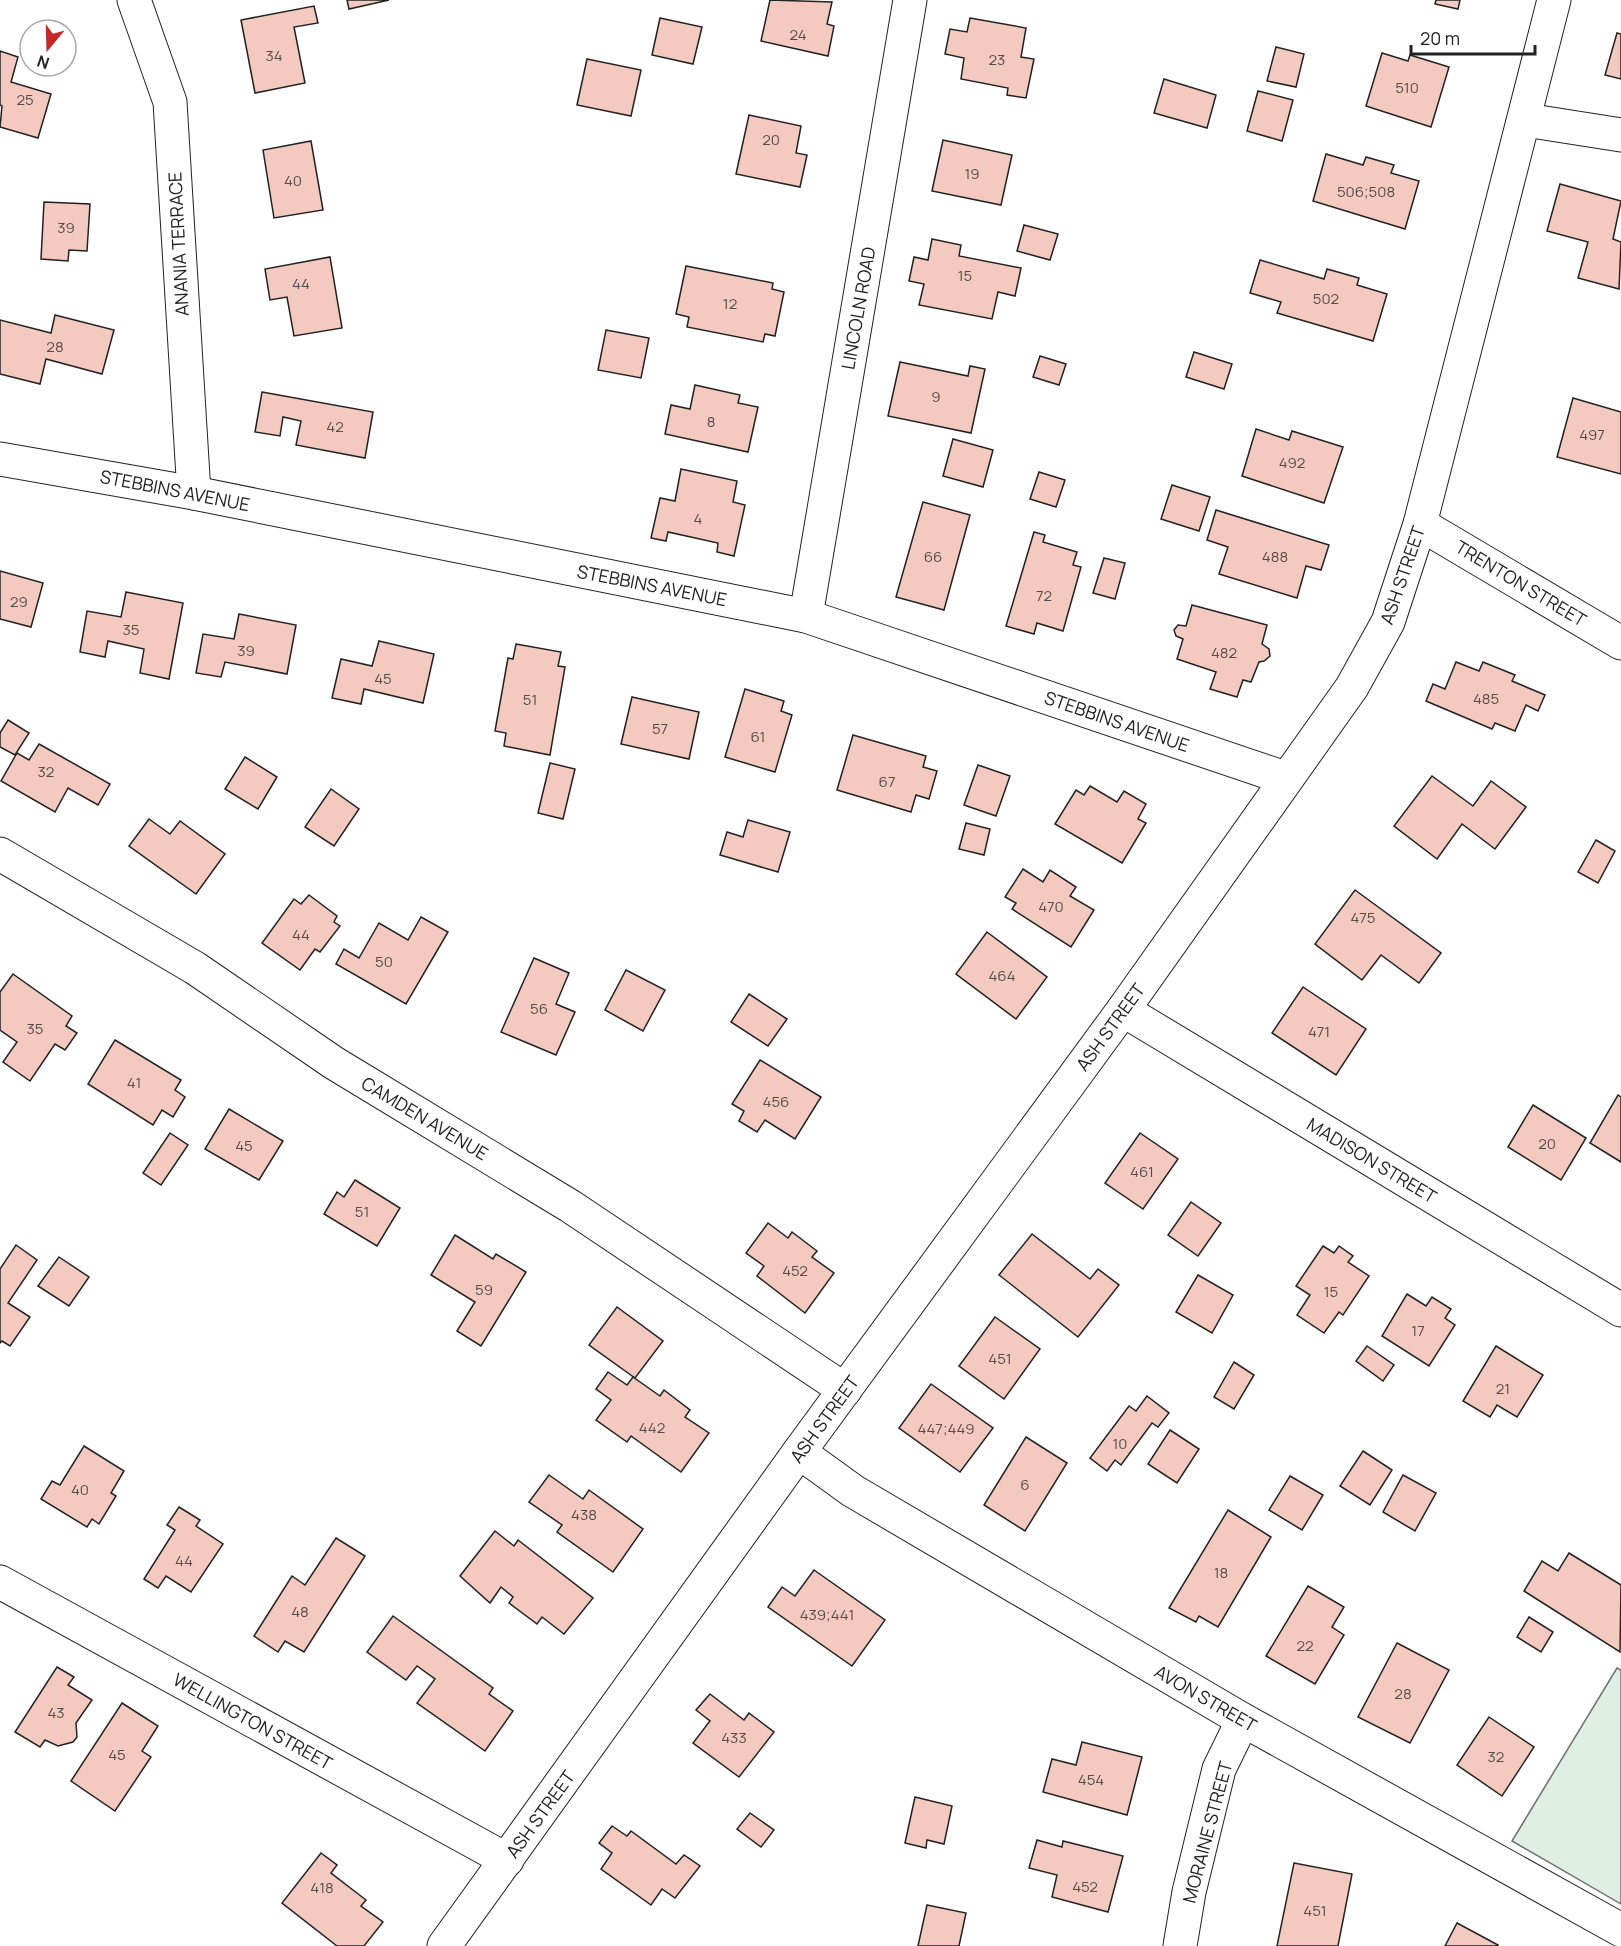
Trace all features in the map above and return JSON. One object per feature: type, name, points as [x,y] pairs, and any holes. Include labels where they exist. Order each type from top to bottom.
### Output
[{"type":"street","name":"ANANIA TERRACE","points":[[134,0],[170,102],[194,493]]},
{"type":"street","name":"LINCOLN ROAD","points":[[806,616],[910,0]]},
{"type":"street","name":"ASH STREET","points":[[444,1946],[799,1452],[1123,1010],[1352,687],[1388,622],[1420,524],[1526,120],[1554,0]]},
{"type":"street","points":[[1526,120],[1621,135]]},
{"type":"street","name":"STEBBINS AVENUE","points":[[0,459],[194,493],[806,616],[1286,778]]},
{"type":"street","name":"TRENTON STREET","points":[[1420,524],[1621,643]]},
{"type":"street","name":"CAMDEN AVENUE","points":[[0,854],[195,968],[334,1064],[570,1206],[845,1390]]},
{"type":"street","name":"MADISON STREET","points":[[1123,1010],[1621,1310]]},
{"type":"street","name":"AVON STREET","points":[[799,1452],[853,1491],[1243,1720],[1621,1930]]},
{"type":"street","name":"WELLINGTON STREET","points":[[0,1582],[507,1860]]},
{"type":"street","name":"MORAINE STREET","points":[[1180,1946],[1189,1892],[1219,1769],[1243,1720]]},
{"type":"green space","points":[[1617,1668],[1621,1670],[1621,1904],[1512,1841]]},
{"type":"building","points":[[347,0],[389,0],[349,9]]},
{"type":"building","points":[[770,0],[832,2],[827,24],[834,26],[828,56],[761,41]]},
{"type":"building","points":[[1436,0],[1460,0],[1458,9],[1435,4]]},
{"type":"building","points":[[314,6],[318,23],[294,27],[305,83],[255,93],[241,20]]},
{"type":"building","points":[[660,18],[702,27],[693,64],[652,55]]},
{"type":"building","points":[[970,18],[1026,28],[1021,57],[1034,59],[1026,98],[1007,95],[1008,88],[961,79],[964,58],[945,54],[950,29],[967,32]]},
{"type":"building","points":[[1617,33],[1621,34],[1621,79],[1605,75]]},
{"type":"building","points":[[1276,47],[1304,54],[1296,87],[1267,81]]},
{"type":"building","points":[[0,51],[18,57],[11,82],[51,94],[38,138],[0,127],[2,106],[0,105]]},
{"type":"building","points":[[1382,53],[1408,61],[1410,55],[1449,67],[1431,127],[1366,106]]},
{"type":"building","points":[[587,59],[641,70],[631,116],[577,105]]},
{"type":"building","points":[[1164,79],[1216,95],[1207,128],[1154,113]]},
{"type":"building","points":[[1258,91],[1293,100],[1282,141],[1247,131]]},
{"type":"building","points":[[749,115],[801,126],[796,153],[807,155],[800,187],[736,174]]},
{"type":"building","points":[[943,140],[1012,155],[1001,205],[932,191]]},
{"type":"building","points":[[311,141],[323,210],[274,218],[263,150]]},
{"type":"building","points":[[1326,154],[1363,165],[1366,157],[1394,165],[1391,173],[1419,181],[1405,229],[1313,201]]},
{"type":"building","points":[[1560,184],[1621,201],[1613,239],[1621,242],[1619,289],[1578,278],[1588,242],[1547,231]]},
{"type":"building","points":[[44,202],[90,204],[87,251],[69,250],[68,261],[41,259]]},
{"type":"building","points":[[1024,225],[1058,234],[1050,260],[1017,251]]},
{"type":"building","points":[[932,239],[961,245],[959,256],[1021,268],[1015,296],[998,292],[992,319],[919,305],[924,284],[909,281],[914,257],[928,260]]},
{"type":"building","points":[[330,257],[342,328],[294,336],[287,297],[270,300],[265,269]]},
{"type":"building","points":[[1260,260],[1324,279],[1327,269],[1359,278],[1357,285],[1387,294],[1373,341],[1277,313],[1281,302],[1250,293]]},
{"type":"building","points":[[686,266],[773,283],[772,289],[784,292],[775,336],[765,334],[763,342],[687,327],[689,317],[676,314]]},
{"type":"building","points":[[55,315],[114,330],[102,374],[46,359],[40,384],[0,374],[0,320],[51,333]]},
{"type":"building","points":[[606,330],[649,338],[641,378],[598,370]]},
{"type":"building","points":[[1194,352],[1232,364],[1224,389],[1186,377]]},
{"type":"building","points":[[1040,356],[1066,364],[1059,385],[1033,377]]},
{"type":"building","points":[[900,362],[968,376],[970,366],[985,369],[971,433],[888,416]]},
{"type":"building","points":[[695,385],[740,395],[738,403],[758,407],[748,452],[665,434],[671,405],[690,409]]},
{"type":"building","points":[[262,392],[373,412],[365,458],[296,445],[301,421],[283,417],[280,436],[255,432]]},
{"type":"building","points":[[1573,398],[1621,412],[1621,474],[1557,457]]},
{"type":"building","points":[[1256,429],[1289,440],[1292,431],[1343,447],[1324,503],[1242,476]]},
{"type":"building","points":[[953,439],[993,450],[983,487],[943,476]]},
{"type":"building","points":[[681,469],[737,481],[733,502],[745,505],[734,556],[717,552],[718,543],[668,532],[666,541],[651,538],[660,498],[675,501]]},
{"type":"building","points":[[1039,472],[1065,480],[1056,507],[1030,499]]},
{"type":"building","points":[[1172,485],[1210,497],[1199,531],[1161,519]]},
{"type":"building","points":[[923,502],[970,515],[944,610],[896,597]]},
{"type":"building","points":[[1216,510],[1329,545],[1321,570],[1306,566],[1297,598],[1219,574],[1228,547],[1207,540]]},
{"type":"building","points":[[1034,532],[1045,535],[1043,542],[1077,552],[1073,565],[1081,567],[1063,631],[1037,623],[1034,634],[1006,626]]},
{"type":"building","points":[[1104,558],[1125,563],[1115,599],[1093,593]]},
{"type":"building","points":[[0,571],[43,583],[31,627],[0,619]]},
{"type":"building","points":[[126,592],[183,603],[169,679],[140,673],[144,649],[108,641],[105,657],[80,652],[87,611],[121,617]]},
{"type":"building","points":[[1192,605],[1267,625],[1262,644],[1269,649],[1270,656],[1259,662],[1251,682],[1243,680],[1237,697],[1210,689],[1216,672],[1177,659],[1183,639],[1176,636],[1174,630],[1178,625],[1186,626]]},
{"type":"building","points":[[239,614],[296,625],[287,674],[225,662],[221,677],[196,673],[203,634],[234,639]]},
{"type":"building","points":[[379,641],[434,654],[423,703],[364,689],[361,704],[332,698],[341,659],[372,666]]},
{"type":"building","points":[[516,644],[561,652],[558,666],[565,667],[550,755],[504,746],[506,733],[495,731],[508,658],[513,659]]},
{"type":"building","points":[[1456,662],[1479,671],[1483,662],[1515,675],[1512,681],[1545,695],[1538,711],[1526,705],[1515,731],[1495,723],[1492,729],[1426,701],[1433,684],[1445,689]]},
{"type":"building","points":[[745,689],[784,701],[781,711],[792,715],[775,772],[725,757]]},
{"type":"building","points":[[632,697],[699,712],[689,759],[621,744]]},
{"type":"building","points":[[8,720],[29,733],[15,755],[0,747],[0,733]]},
{"type":"building","points":[[853,735],[926,756],[923,767],[937,771],[929,799],[916,795],[911,812],[837,790]]},
{"type":"building","points":[[39,744],[110,784],[98,805],[68,788],[55,812],[1,781],[17,753],[29,760]]},
{"type":"building","points":[[245,757],[277,777],[258,809],[225,789]]},
{"type":"building","points":[[550,763],[575,769],[563,819],[538,813]]},
{"type":"building","points":[[978,765],[1010,776],[996,816],[964,805]]},
{"type":"building","points":[[1432,776],[1473,806],[1491,781],[1526,807],[1495,849],[1462,824],[1437,859],[1394,826]]},
{"type":"building","points":[[1090,786],[1117,802],[1124,791],[1146,804],[1138,819],[1146,823],[1122,863],[1055,824],[1076,790],[1084,795]]},
{"type":"building","points":[[331,789],[359,809],[334,846],[305,827]]},
{"type":"building","points":[[149,819],[170,834],[180,821],[225,854],[196,894],[129,846]]},
{"type":"building","points":[[748,820],[790,832],[778,872],[720,855],[727,832],[743,837]]},
{"type":"building","points":[[966,823],[990,829],[984,855],[959,849]]},
{"type":"building","points":[[1596,840],[1615,851],[1598,883],[1578,872]]},
{"type":"building","points":[[1023,869],[1043,882],[1050,870],[1076,887],[1070,896],[1094,910],[1071,947],[1012,909],[1016,903],[1005,897]]},
{"type":"building","points":[[1355,890],[1441,953],[1419,983],[1381,955],[1362,980],[1315,944]]},
{"type":"building","points":[[309,895],[337,916],[334,922],[340,926],[320,952],[315,949],[300,970],[262,943],[294,899],[301,904]]},
{"type":"building","points":[[421,917],[448,932],[406,1004],[336,964],[344,949],[359,958],[379,923],[408,940]]},
{"type":"building","points":[[987,932],[1047,977],[1016,1019],[956,974]]},
{"type":"building","points":[[534,958],[569,973],[556,1004],[575,1012],[556,1055],[501,1032]]},
{"type":"building","points":[[626,970],[665,990],[643,1031],[605,1010]]},
{"type":"building","points":[[13,974],[72,1016],[66,1026],[77,1033],[65,1050],[55,1044],[30,1081],[3,1062],[17,1042],[0,1030],[0,992]]},
{"type":"building","points":[[1303,987],[1366,1029],[1336,1075],[1272,1033]]},
{"type":"building","points":[[749,994],[787,1019],[768,1046],[731,1022]]},
{"type":"building","points":[[115,1040],[181,1080],[175,1090],[185,1097],[173,1117],[162,1110],[153,1125],[88,1084]]},
{"type":"building","points":[[760,1060],[821,1097],[795,1139],[765,1120],[757,1132],[739,1121],[744,1111],[732,1104]]},
{"type":"building","points":[[1618,1095],[1621,1097],[1621,1162],[1590,1143]]},
{"type":"building","points":[[1533,1105],[1586,1138],[1561,1180],[1508,1147]]},
{"type":"building","points":[[229,1109],[283,1141],[259,1180],[205,1149]]},
{"type":"building","points":[[170,1133],[188,1145],[161,1185],[143,1173]]},
{"type":"building","points":[[1140,1133],[1178,1159],[1143,1209],[1105,1183]]},
{"type":"building","points":[[355,1180],[400,1208],[377,1246],[324,1214],[337,1192],[344,1197]]},
{"type":"building","points":[[1191,1202],[1221,1223],[1198,1256],[1168,1235]]},
{"type":"building","points":[[768,1223],[788,1238],[792,1232],[817,1251],[812,1257],[834,1273],[805,1313],[757,1276],[764,1266],[746,1253]]},
{"type":"building","points":[[1032,1234],[1090,1279],[1098,1269],[1119,1285],[1078,1337],[999,1275]]},
{"type":"building","points":[[455,1235],[493,1259],[496,1254],[526,1272],[481,1346],[457,1331],[475,1302],[431,1275]]},
{"type":"building","points":[[16,1245],[37,1260],[8,1303],[30,1317],[10,1346],[2,1341],[0,1343],[0,1269]]},
{"type":"building","points":[[1323,1246],[1334,1253],[1339,1246],[1353,1256],[1348,1262],[1369,1276],[1343,1315],[1339,1312],[1324,1333],[1297,1315],[1310,1295],[1296,1286]]},
{"type":"building","points":[[59,1257],[89,1277],[69,1306],[38,1286]]},
{"type":"building","points":[[1198,1275],[1233,1295],[1212,1333],[1176,1312]]},
{"type":"building","points":[[1407,1294],[1426,1306],[1432,1297],[1451,1309],[1445,1318],[1455,1325],[1429,1366],[1382,1336]]},
{"type":"building","points":[[617,1307],[663,1341],[635,1378],[589,1345]]},
{"type":"building","points":[[995,1317],[1040,1349],[1004,1399],[959,1366]]},
{"type":"building","points":[[1367,1346],[1394,1365],[1383,1381],[1356,1361]]},
{"type":"building","points":[[1496,1346],[1543,1375],[1517,1417],[1497,1405],[1490,1417],[1463,1401]]},
{"type":"building","points":[[1234,1362],[1254,1375],[1234,1409],[1214,1397]]},
{"type":"building","points":[[608,1372],[627,1385],[633,1377],[660,1396],[664,1390],[690,1410],[685,1417],[709,1433],[681,1472],[631,1436],[627,1442],[596,1420],[611,1400],[596,1389]]},
{"type":"building","points":[[931,1384],[993,1428],[960,1472],[899,1428]]},
{"type":"building","points":[[1147,1396],[1169,1413],[1158,1427],[1152,1423],[1121,1465],[1115,1460],[1107,1471],[1090,1458],[1129,1406],[1136,1411]]},
{"type":"building","points":[[1170,1430],[1199,1449],[1177,1483],[1148,1464]]},
{"type":"building","points":[[1026,1437],[1067,1463],[1025,1531],[984,1505]]},
{"type":"building","points":[[84,1446],[124,1471],[111,1493],[116,1496],[99,1524],[92,1519],[87,1527],[41,1499],[52,1481],[60,1485]]},
{"type":"building","points":[[1363,1451],[1392,1470],[1370,1505],[1340,1486]]},
{"type":"building","points":[[549,1475],[583,1499],[589,1490],[643,1529],[613,1572],[557,1532],[562,1525],[529,1502]]},
{"type":"building","points":[[1403,1475],[1436,1493],[1415,1531],[1383,1512]]},
{"type":"building","points":[[1290,1476],[1323,1495],[1302,1530],[1269,1510]]},
{"type":"building","points":[[179,1507],[200,1520],[196,1526],[223,1544],[191,1592],[166,1576],[158,1588],[144,1579],[175,1530],[167,1525]]},
{"type":"building","points":[[1228,1510],[1271,1537],[1218,1627],[1199,1616],[1196,1622],[1169,1608]]},
{"type":"building","points":[[495,1531],[514,1546],[518,1540],[593,1598],[564,1634],[542,1617],[537,1624],[509,1603],[513,1597],[501,1587],[490,1603],[460,1576]]},
{"type":"building","points":[[336,1538],[365,1556],[304,1652],[285,1641],[278,1652],[254,1636],[292,1576],[305,1585]]},
{"type":"building","points":[[1569,1553],[1621,1585],[1620,1652],[1524,1591],[1542,1561],[1558,1571]]},
{"type":"building","points":[[814,1570],[885,1620],[852,1666],[768,1607],[782,1587],[795,1596]]},
{"type":"building","points":[[1308,1586],[1344,1607],[1332,1627],[1344,1635],[1315,1684],[1266,1656]]},
{"type":"building","points":[[393,1616],[493,1688],[489,1694],[513,1711],[485,1751],[417,1703],[435,1679],[417,1666],[406,1680],[367,1652]]},
{"type":"building","points":[[1529,1617],[1553,1632],[1541,1652],[1517,1637]]},
{"type":"building","points":[[1397,1643],[1449,1670],[1410,1743],[1358,1717]]},
{"type":"building","points":[[57,1667],[74,1677],[68,1685],[92,1700],[76,1723],[77,1737],[73,1742],[58,1746],[45,1740],[40,1747],[15,1732]]},
{"type":"building","points":[[710,1694],[744,1720],[749,1713],[774,1732],[739,1777],[693,1743],[710,1721],[696,1710]]},
{"type":"building","points":[[122,1703],[158,1726],[142,1751],[151,1757],[115,1811],[71,1781]]},
{"type":"building","points":[[1489,1717],[1534,1747],[1502,1796],[1457,1765]]},
{"type":"building","points":[[1082,1742],[1142,1757],[1127,1815],[1043,1792],[1052,1759],[1076,1765]]},
{"type":"building","points":[[915,1797],[952,1806],[944,1844],[927,1840],[926,1848],[905,1843]]},
{"type":"building","points":[[750,1813],[774,1830],[761,1847],[737,1829]]},
{"type":"building","points":[[612,1826],[627,1836],[631,1831],[676,1864],[684,1855],[700,1866],[675,1898],[662,1889],[651,1905],[601,1869],[612,1853],[599,1843]]},
{"type":"building","points":[[1037,1840],[1062,1847],[1063,1841],[1123,1856],[1108,1912],[1052,1897],[1057,1875],[1029,1868]]},
{"type":"building","points":[[321,1853],[337,1865],[331,1873],[366,1900],[361,1906],[383,1922],[364,1946],[337,1946],[282,1903]]},
{"type":"building","points":[[1294,1863],[1352,1874],[1338,1946],[1277,1946]]},
{"type":"building","points":[[927,1905],[966,1913],[959,1946],[918,1946]]},
{"type":"building","points":[[1457,1923],[1498,1945],[1445,1946]]}]
